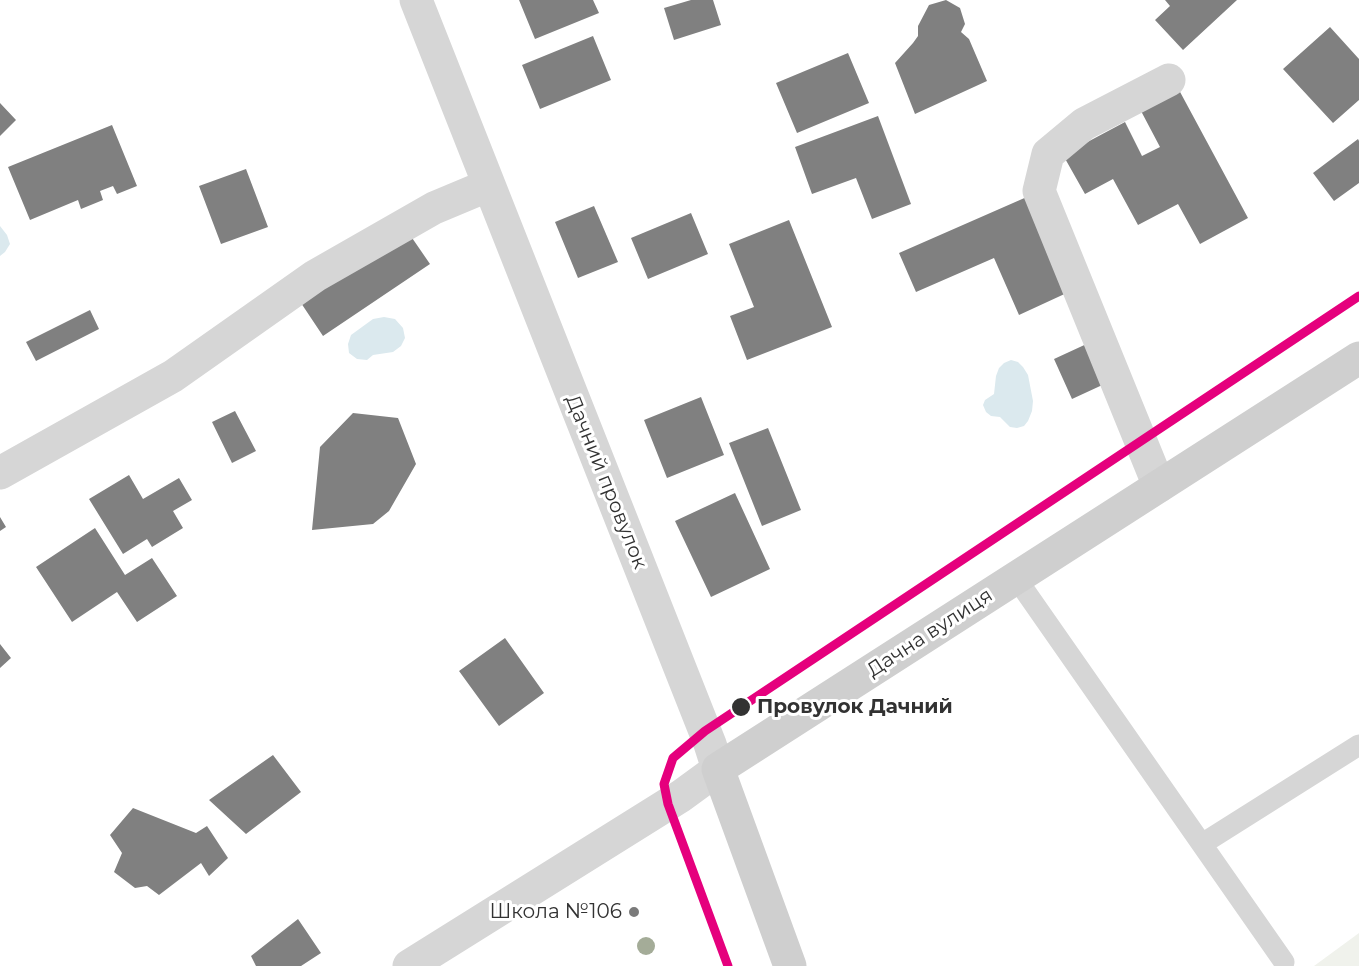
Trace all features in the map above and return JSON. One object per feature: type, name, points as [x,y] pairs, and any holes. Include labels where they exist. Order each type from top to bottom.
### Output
[{"type":"main road","name":"Дачна вулиця","points":[[718,769],[1359,358]]},
{"type":"main road","name":"Дачний провулок","points":[[718,769],[790,966]]},
{"type":"street","name":"Дачний провулок","points":[[416,0],[718,769]]},
{"type":"street","points":[[1159,486],[1039,191],[1048,154],[1084,124],[1169,80]]},
{"type":"street","points":[[0,473],[173,376],[315,276],[434,207],[489,185]]},
{"type":"street","name":"Дачна вулиця","points":[[410,966],[681,795],[718,769]]},
{"type":"lane","points":[[1016,578],[1284,962]]},
{"type":"lane","points":[[1202,844],[1359,745]]},
{"type":"shaded area","points":[[0,226],[10,244],[0,256]]},
{"type":"shaded area","points":[[384,317],[395,319],[403,328],[405,338],[401,346],[393,352],[373,355],[367,360],[357,359],[349,353],[348,344],[351,335],[373,319]]},
{"type":"shaded area","points":[[1011,360],[1018,362],[1028,375],[1033,401],[1028,421],[1024,426],[1017,428],[1010,427],[1000,417],[991,416],[983,405],[985,400],[994,394],[999,368]]},
{"type":"shaded area","points":[[1359,933],[1359,966],[1314,966]]},
{"type":"building","points":[[519,0],[593,0],[599,13],[535,39]]},
{"type":"building","points":[[691,0],[713,0],[721,25],[674,40],[664,8]]},
{"type":"building","points":[[946,0],[960,8],[965,24],[961,32],[969,39],[987,81],[915,114],[895,63],[918,36],[918,26],[929,5]]},
{"type":"building","points":[[1165,0],[1237,0],[1183,50],[1155,20],[1170,6]]},
{"type":"building","points":[[1330,27],[1359,59],[1359,100],[1333,123],[1283,69]]},
{"type":"building","points":[[593,36],[611,80],[540,109],[522,65]]},
{"type":"building","points":[[848,53],[869,103],[797,133],[776,83]]},
{"type":"building","points":[[1179,90],[1248,218],[1200,244],[1178,204],[1138,225],[1113,179],[1085,194],[1063,155],[1125,122],[1142,156],[1160,147],[1141,111]]},
{"type":"building","points":[[0,103],[16,120],[0,136]]},
{"type":"building","points":[[878,116],[911,204],[872,219],[856,178],[812,194],[795,147]]},
{"type":"building","points":[[112,125],[137,186],[117,194],[113,186],[100,191],[103,200],[81,209],[78,200],[30,220],[8,167]]},
{"type":"building","points":[[1358,139],[1359,183],[1334,201],[1313,173]]},
{"type":"building","points":[[246,169],[268,227],[221,244],[199,186]]},
{"type":"building","points":[[1029,196],[1071,291],[1019,315],[994,258],[916,292],[899,253]]},
{"type":"building","points":[[594,206],[618,262],[578,278],[555,222]]},
{"type":"building","points":[[691,213],[708,254],[648,279],[631,238]]},
{"type":"building","points":[[789,220],[832,327],[747,360],[730,316],[754,307],[729,244]]},
{"type":"building","points":[[408,232],[430,264],[323,336],[301,303]]},
{"type":"building","points":[[90,310],[99,329],[36,361],[26,342]]},
{"type":"building","points":[[1093,341],[1111,381],[1072,399],[1054,359]]},
{"type":"building","points":[[701,397],[724,455],[667,478],[644,420]]},
{"type":"building","points":[[235,411],[256,451],[232,463],[212,422]]},
{"type":"building","points":[[353,413],[398,418],[416,464],[389,511],[373,524],[312,530],[320,447]]},
{"type":"building","points":[[768,428],[801,510],[762,526],[729,443]]},
{"type":"building","points":[[129,475],[143,499],[179,478],[192,500],[173,511],[183,528],[152,547],[147,539],[123,554],[89,499]]},
{"type":"building","points":[[735,493],[770,569],[711,597],[675,521]]},
{"type":"building","points":[[0,517],[6,527],[0,531]]},
{"type":"building","points":[[95,528],[125,575],[152,558],[177,596],[137,622],[117,592],[72,622],[36,567]]},
{"type":"building","points":[[505,638],[544,693],[499,726],[459,671]]},
{"type":"building","points":[[0,644],[11,658],[0,668]]},
{"type":"building","points":[[273,755],[301,792],[246,834],[209,800]]},
{"type":"building","points":[[133,808],[196,833],[207,826],[228,858],[209,876],[201,863],[159,895],[147,886],[135,888],[114,872],[122,853],[110,835]]},
{"type":"building","points":[[298,919],[321,953],[301,966],[256,966],[251,956]]},
{"type":"transit line","points":[[728,966],[668,804],[664,784],[673,758],[705,731],[1359,296]]},
{"type":"place","name":"Провулок Дачний","points":[[741,707]]},
{"type":"place","name":"Школа №106","points":[[634,912]]}]
